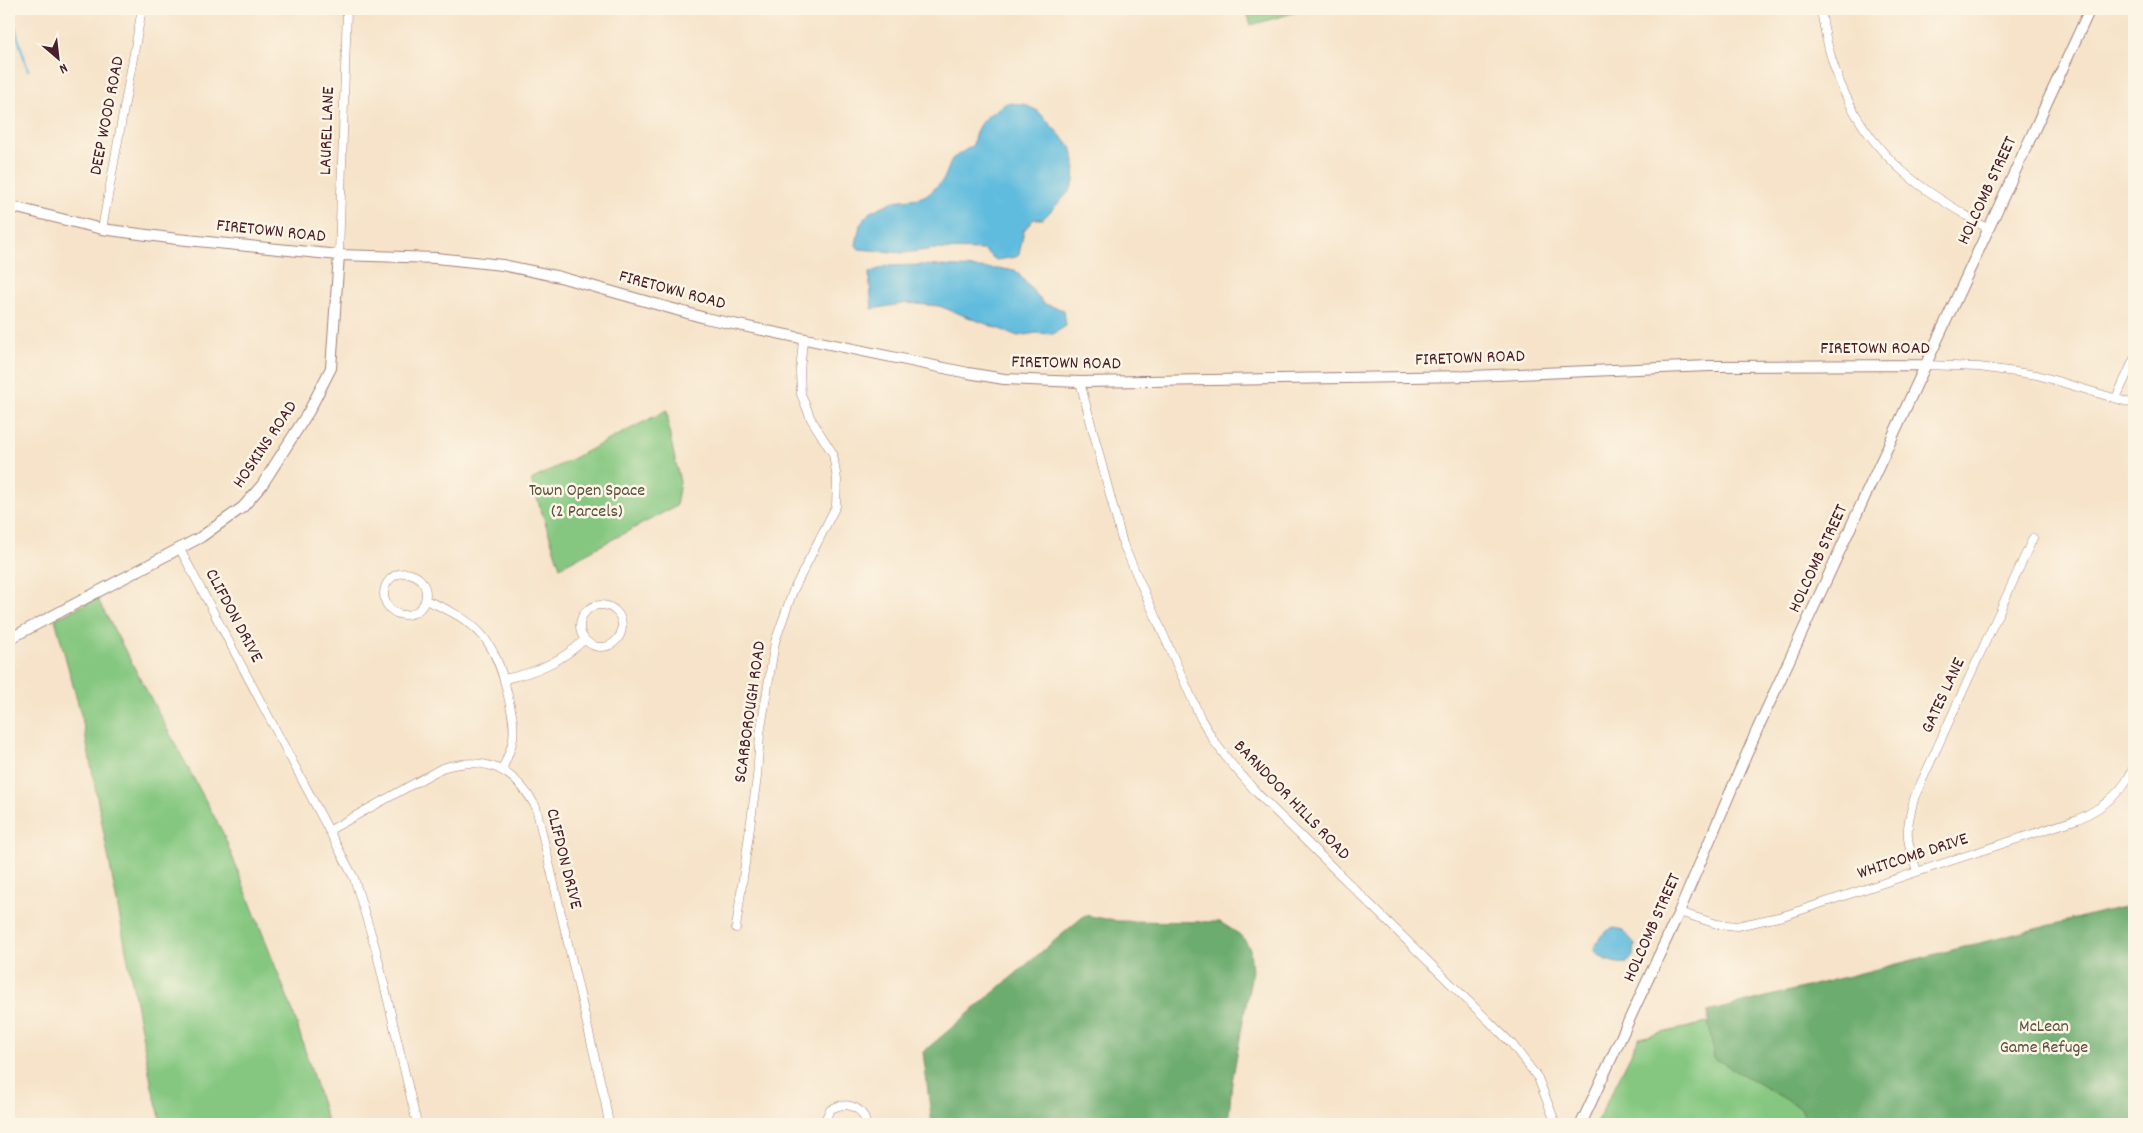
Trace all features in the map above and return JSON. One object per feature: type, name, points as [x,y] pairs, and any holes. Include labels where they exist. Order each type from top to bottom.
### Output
[{"type":"street","name":"DEEP WOOD ROAD","points":[[102,229],[142,9]]},
{"type":"street","name":"LAUREL LANE","points":[[339,255],[348,9]]},
{"type":"street","points":[[1821,9],[1830,56],[1837,79],[1857,119],[1886,154],[1912,179],[1988,229]]},
{"type":"street","name":"HOLCOMB STREET","points":[[1581,1124],[1679,912],[1757,730],[2090,9]]},
{"type":"street","name":"FIRETOWN ROAD","points":[[9,206],[102,229],[241,246],[339,255],[436,258],[502,265],[560,277],[705,318],[803,340],[1004,379],[1080,382],[1471,376],[1709,366],[1926,365],[1979,367],[2037,376],[2134,404]]},
{"type":"street","name":"HOSKINS ROAD","points":[[9,639],[180,549],[227,520],[243,507],[262,485],[309,411],[331,368],[339,255]]},
{"type":"street","name":"SCARBOROUGH ROAD","points":[[736,928],[757,777],[760,734],[768,673],[775,642],[793,591],[836,506],[837,480],[832,454],[812,419],[801,394],[800,371],[803,340]]},
{"type":"street","points":[[2116,398],[2134,359]]},
{"type":"street","name":"BARNDOOR HILLS ROAD","points":[[1080,382],[1123,544],[1201,719],[1214,741],[1257,793],[1512,1044],[1538,1078],[1556,1124]]},
{"type":"street","name":"GATES LANE","points":[[1917,872],[1907,840],[1906,824],[1915,796],[2032,538]]},
{"type":"street","name":"CLIFDON DRIVE","points":[[180,549],[354,878],[366,915],[416,1124]]},
{"type":"street","points":[[404,572],[411,573],[422,581],[426,594],[425,600],[416,612],[402,615],[389,608],[385,602],[384,588],[392,577],[404,572]]},
{"type":"street","points":[[425,600],[455,612],[468,620],[493,650],[504,679],[514,724],[513,740],[502,771]]},
{"type":"street","points":[[603,604],[616,611],[622,623],[619,636],[615,642],[603,647],[596,647],[584,640],[579,627],[580,620],[589,608],[603,604]]},
{"type":"street","points":[[504,679],[540,670],[558,661],[584,640]]},
{"type":"street","name":"CLIFDON DRIVE","points":[[330,830],[442,768],[472,762],[487,764],[516,779],[536,807],[609,1124]]},
{"type":"street","name":"WHITCOMB DRIVE","points":[[1679,912],[1717,924],[1737,926],[1766,921],[2078,819],[2094,812],[2117,793],[2133,771]]},
{"type":"street","points":[[823,1124],[830,1110],[843,1104],[856,1108],[862,1113],[866,1124]]},
{"type":"green space","points":[[1246,9],[1307,9],[1251,25]]},
{"type":"green space","name":"Town Open Space (2 Parcels)","points":[[667,410],[670,437],[680,482],[676,506],[560,567],[531,480]]},
{"type":"green space","points":[[97,598],[223,833],[292,1009],[328,1124],[162,1124],[152,1087],[82,718],[55,619]]},
{"type":"green space","name":"McLean Game Refuge","points":[[2134,904],[2134,1124],[1807,1124],[1801,1108],[1714,1058],[1707,1012]]},
{"type":"green space","points":[[1085,915],[1116,921],[1220,922],[1242,936],[1250,949],[1252,972],[1232,1082],[1228,1124],[932,1124],[923,1052]]},
{"type":"green space","name":"McLean Game Refuge","points":[[2134,929],[2134,1124],[1596,1124],[1639,1038]]},
{"type":"water","points":[[1007,103],[1023,104],[1038,111],[1071,147],[1075,161],[1074,181],[1070,191],[1043,219],[1034,219],[1024,230],[1019,254],[1016,257],[996,260],[984,250],[935,249],[904,253],[859,249],[856,245],[860,225],[870,212],[894,201],[919,198],[929,194],[944,179],[952,159],[973,145],[980,124]]},
{"type":"water","points":[[921,265],[1015,270],[1044,304],[1064,310],[1066,326],[1053,334],[1036,333],[1018,336],[939,306],[907,303],[872,309],[869,273],[886,266]]},
{"type":"water","points":[[1615,928],[1623,930],[1635,944],[1634,955],[1627,963],[1608,960],[1596,953],[1594,949],[1602,935]]},
{"type":"waterway","points":[[9,9],[28,70]]}]
